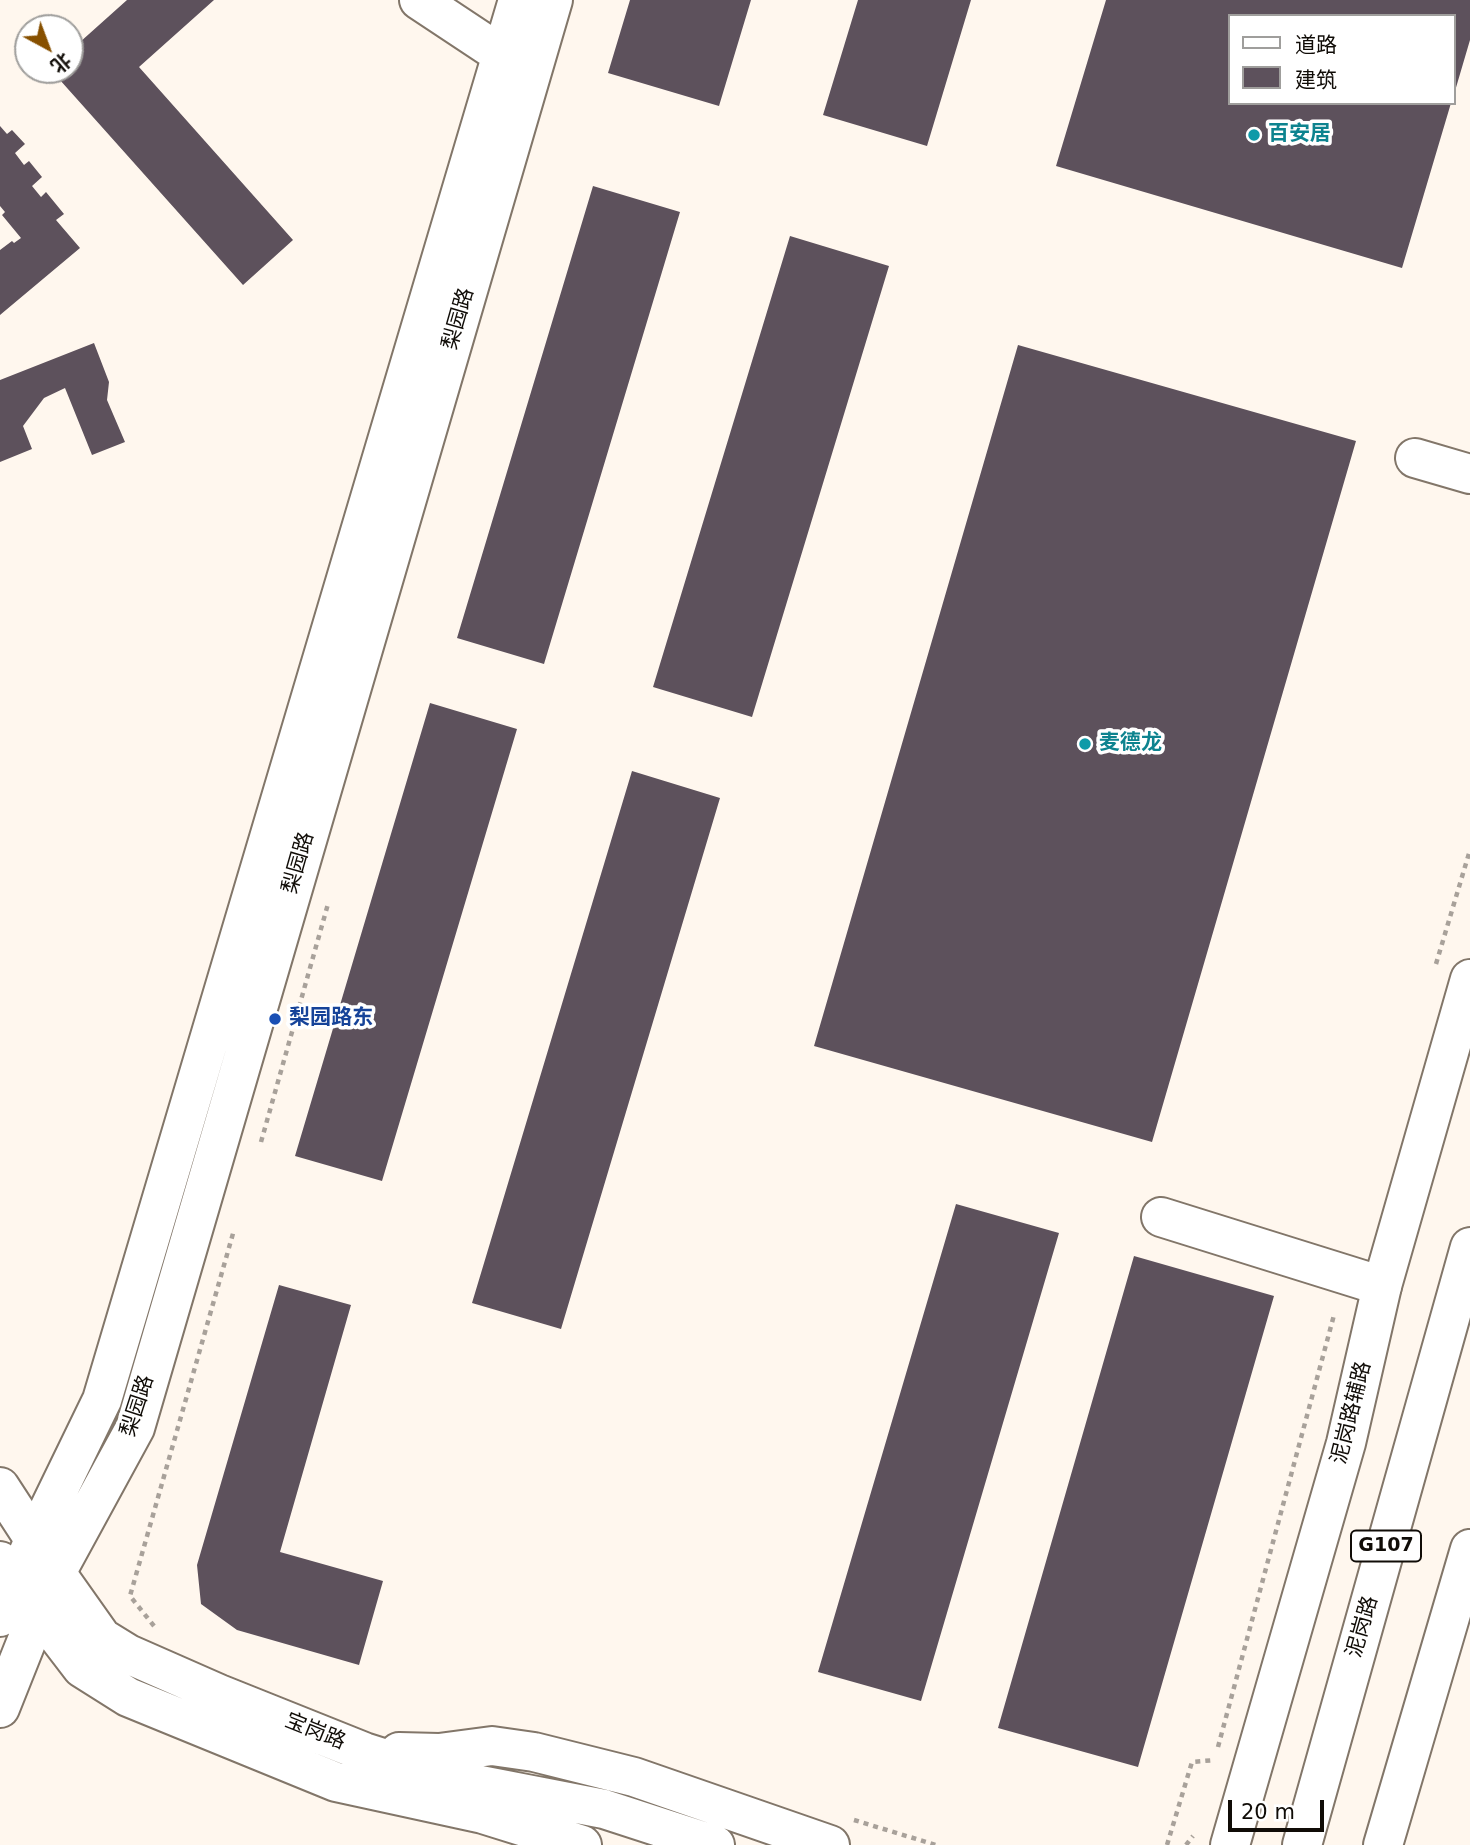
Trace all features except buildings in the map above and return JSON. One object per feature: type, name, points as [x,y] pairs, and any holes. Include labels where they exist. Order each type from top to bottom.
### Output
[{"type":"main road","points":[[419,0],[518,59]]},
{"type":"main road","name":"梨园路","points":[[0,1708],[38,1610],[135,1427],[518,59],[518,0]]},
{"type":"main road","name":"梨园路","points":[[0,1617],[8,1570],[35,1538],[103,1399],[518,59],[552,0]]},
{"type":"main road","points":[[1415,458],[1470,474]]},
{"type":"main road","name":"泥岗路辅路","points":[[1230,1845],[1346,1443],[1382,1286],[1470,979]]},
{"type":"main road","points":[[1161,1217],[1382,1286]]},
{"type":"main road","name":"泥岗路","points":[[1302,1845],[1470,1247]]},
{"type":"main road","name":"宝岗路","points":[[0,1486],[102,1638],[128,1654],[364,1752],[449,1779],[604,1809],[715,1845]]},
{"type":"main road","points":[[1383,1845],[1410,1745],[1470,1549]]},
{"type":"main road","name":"宝岗路","points":[[8,1570],[82,1668],[128,1698],[336,1782],[483,1814],[582,1845]]},
{"type":"main road","points":[[364,1752],[439,1753],[492,1746],[534,1752],[634,1777],[830,1845]]},
{"type":"main road","points":[[1198,1843],[1249,1777]]},
{"type":"main road","points":[[336,1782],[506,1845]]},
{"type":"path","points":[[261,1142],[330,900]]},
{"type":"path","points":[[130,1596],[234,1230]]},
{"type":"path","points":[[1167,1845],[1192,1762],[1215,1760],[1334,1315]]},
{"type":"path","points":[[1186,1845],[1198,1843]]},
{"type":"place","name":"百安居","points":[[1254,135]]},
{"type":"place","name":"麦德龙","points":[[1085,744]]},
{"type":"place","name":"梨园路东","points":[[275,1019]]}]
